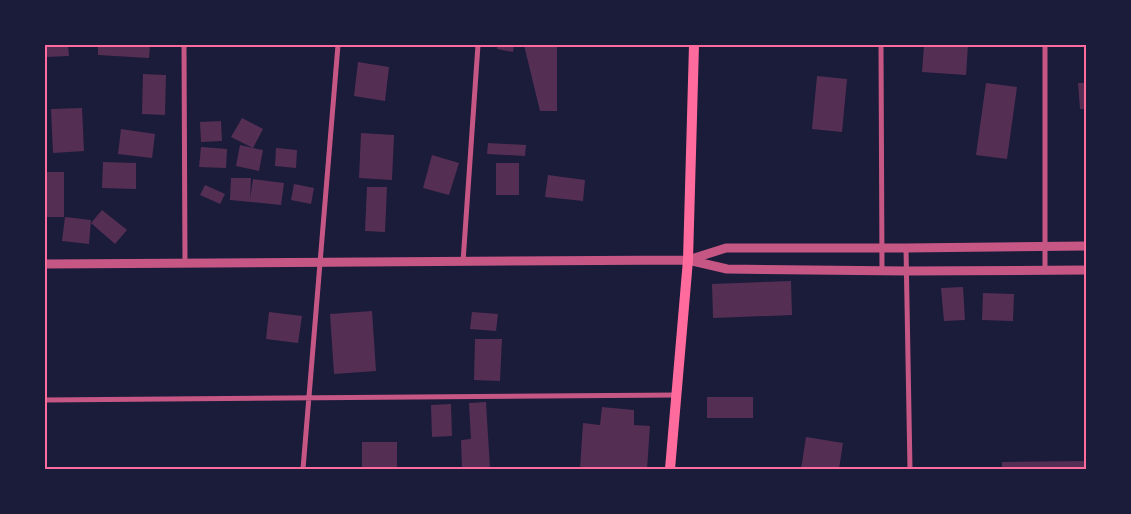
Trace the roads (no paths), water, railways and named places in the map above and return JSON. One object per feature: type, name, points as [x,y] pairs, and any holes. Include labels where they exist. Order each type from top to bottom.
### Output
[{"type":"main road","points":[[670,469],[688,260],[694,45]]},
{"type":"street","points":[[184,45],[185,264]]},
{"type":"street","points":[[303,469],[338,45]]},
{"type":"street","points":[[463,262],[478,45]]},
{"type":"street","points":[[881,45],[882,270]]},
{"type":"street","points":[[1045,45],[1045,269]]},
{"type":"street","points":[[688,260],[726,248],[1086,246]]},
{"type":"street","points":[[906,248],[910,469]]},
{"type":"street","points":[[45,264],[688,260],[727,269],[1086,270]]},
{"type":"street","points":[[45,400],[677,395]]}]
